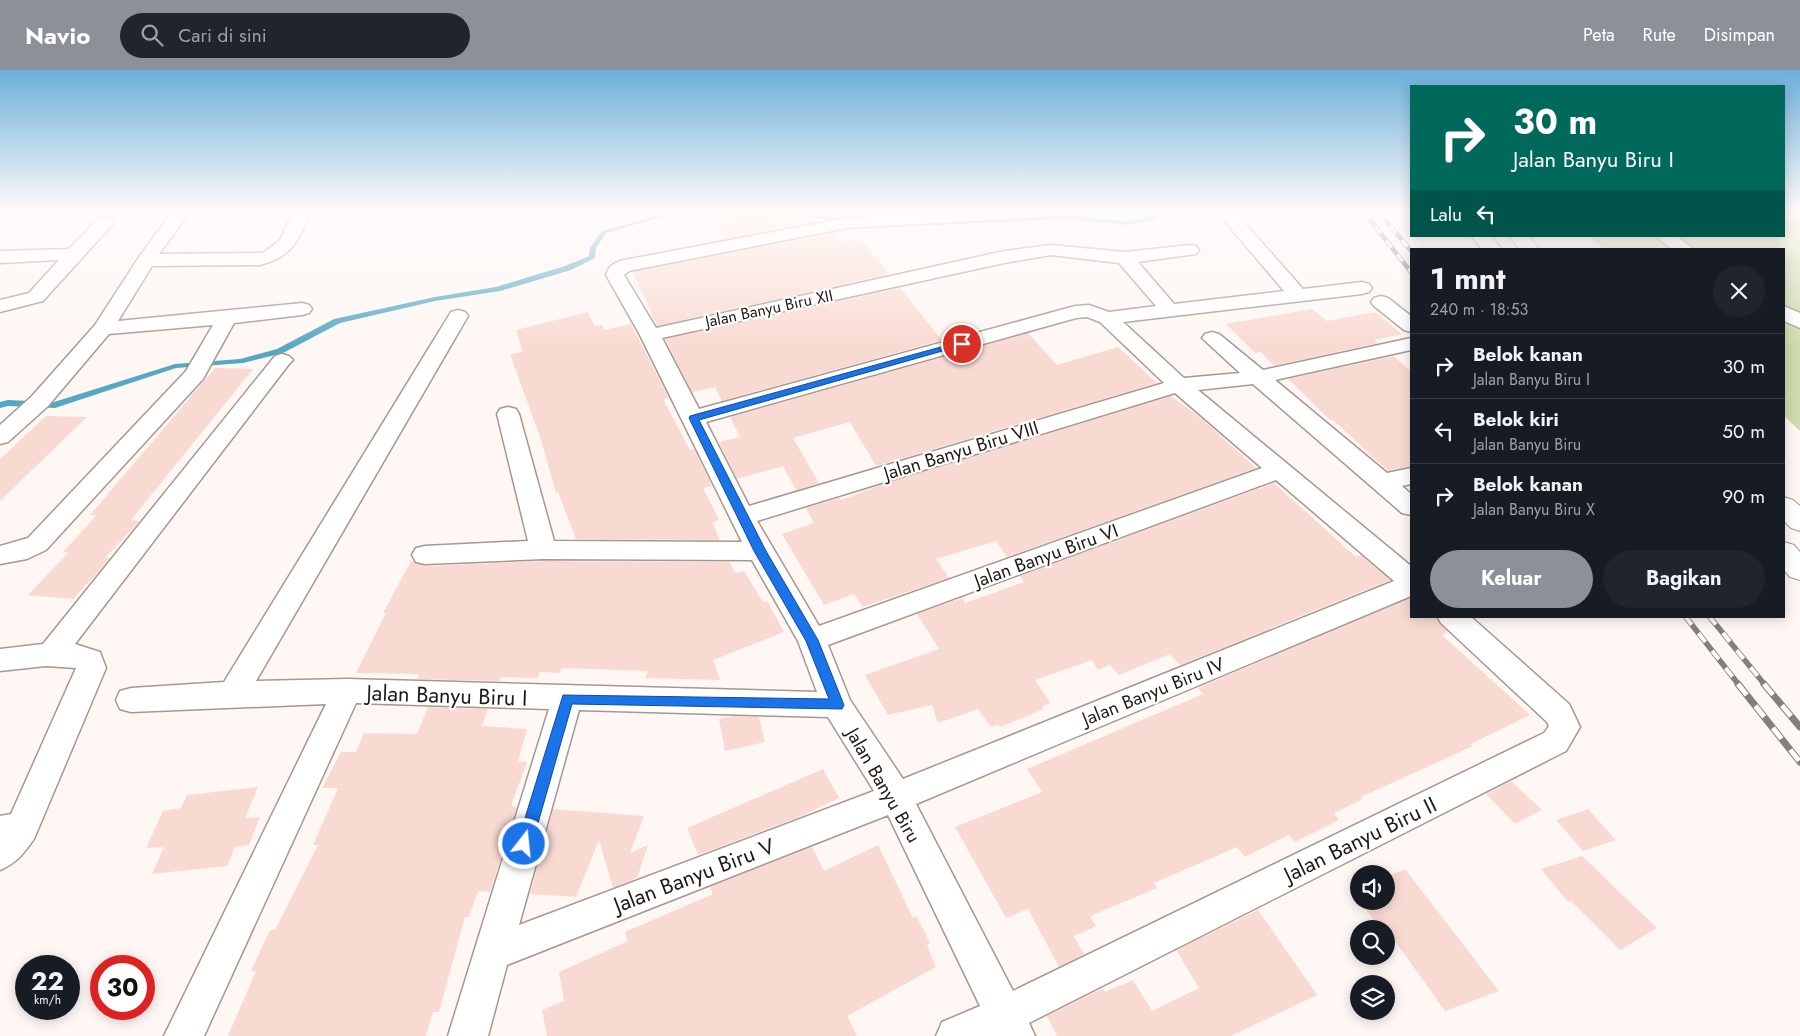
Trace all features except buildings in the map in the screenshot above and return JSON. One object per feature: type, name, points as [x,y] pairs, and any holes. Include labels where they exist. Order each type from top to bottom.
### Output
[{"type":"highway","points":[[1785,507],[1800,522]]},
{"type":"highway","points":[[1785,553],[1800,570]]},
{"type":"street","points":[[0,307],[53,257]]},
{"type":"street","points":[[0,307],[36,297],[71,257]]},
{"type":"street","points":[[0,437],[40,400],[103,328],[148,257]]},
{"type":"street","points":[[146,260],[260,260],[270,257]]},
{"type":"street","name":"Jalan Banyu Biru","points":[[671,257],[624,266],[617,269],[616,278],[650,334],[744,516],[760,551],[812,640],[838,705],[896,797],[1010,1026]]},
{"type":"street","name":"Jalan Banyu Biru XII","points":[[650,334],[1004,257]]},
{"type":"street","name":"Jalan Banyu Biru XII","points":[[1116,257],[1132,257]]},
{"type":"street","points":[[1265,257],[1298,296]]},
{"type":"street","points":[[1125,258],[1164,304]]},
{"type":"street","points":[[1107,318],[1362,288]]},
{"type":"street","points":[[1381,302],[1410,325]]},
{"type":"street","points":[[103,328],[226,318],[302,309]]},
{"type":"street","points":[[694,418],[1075,312],[1089,311],[1107,318],[1179,385],[1410,580]]},
{"type":"street","points":[[1785,313],[1800,322]]},
{"type":"street","points":[[233,694],[458,316]]},
{"type":"street","points":[[0,555],[18,552],[37,544],[195,374],[226,318]]},
{"type":"street","points":[[1212,338],[1260,376],[1410,506]]},
{"type":"street","points":[[1179,385],[1260,376],[1408,349]]},
{"type":"street","points":[[51,655],[282,360]]},
{"type":"street","name":"Jalan Banyu Biru VIII","points":[[744,516],[1179,385]]},
{"type":"street","points":[[508,414],[543,550]]},
{"type":"street","name":"Jalan Banyu Biru VI","points":[[812,640],[1280,470]]},
{"type":"street","points":[[1383,482],[1410,476]]},
{"type":"street","points":[[425,555],[543,550],[760,551]]},
{"type":"street","name":"Jalan Banyu Biru IV","points":[[896,797],[1410,585]]},
{"type":"street","name":"Jalan Banyu Biru II","points":[[1010,1026],[1555,742],[1565,726],[1558,713],[1453,618]]},
{"type":"street","points":[[0,660],[51,655],[84,657],[90,660],[91,668],[11,829],[11,844],[0,854]]},
{"type":"street","points":[[131,700],[233,694],[347,691]]},
{"type":"street","name":"Jalan Banyu Biru I","points":[[184,1036],[347,691],[838,705]]},
{"type":"street","points":[[468,1036],[567,698]]},
{"type":"street","name":"Jalan Banyu Biru V","points":[[492,954],[896,797]]},
{"type":"street","points":[[956,1036],[1010,1026]]},
{"type":"green space","points":[[1785,257],[1800,257],[1800,431],[1785,417]]},
{"type":"waterway","points":[[0,405],[8,403],[55,405],[175,366],[240,361],[280,351],[337,321],[435,299],[497,289],[568,268],[593,257]]},
{"type":"railway","points":[[1399,257],[1410,271]]},
{"type":"railway","points":[[1687,618],[1739,685]]},
{"type":"railway","points":[[1711,618],[1765,685]]},
{"type":"railway","points":[[1738,684],[1800,762]]},
{"type":"railway","points":[[1764,684],[1800,727]]},
{"type":"route","points":[[524,844],[567,698],[838,705],[812,640],[760,551],[694,418],[962,344]]}]
